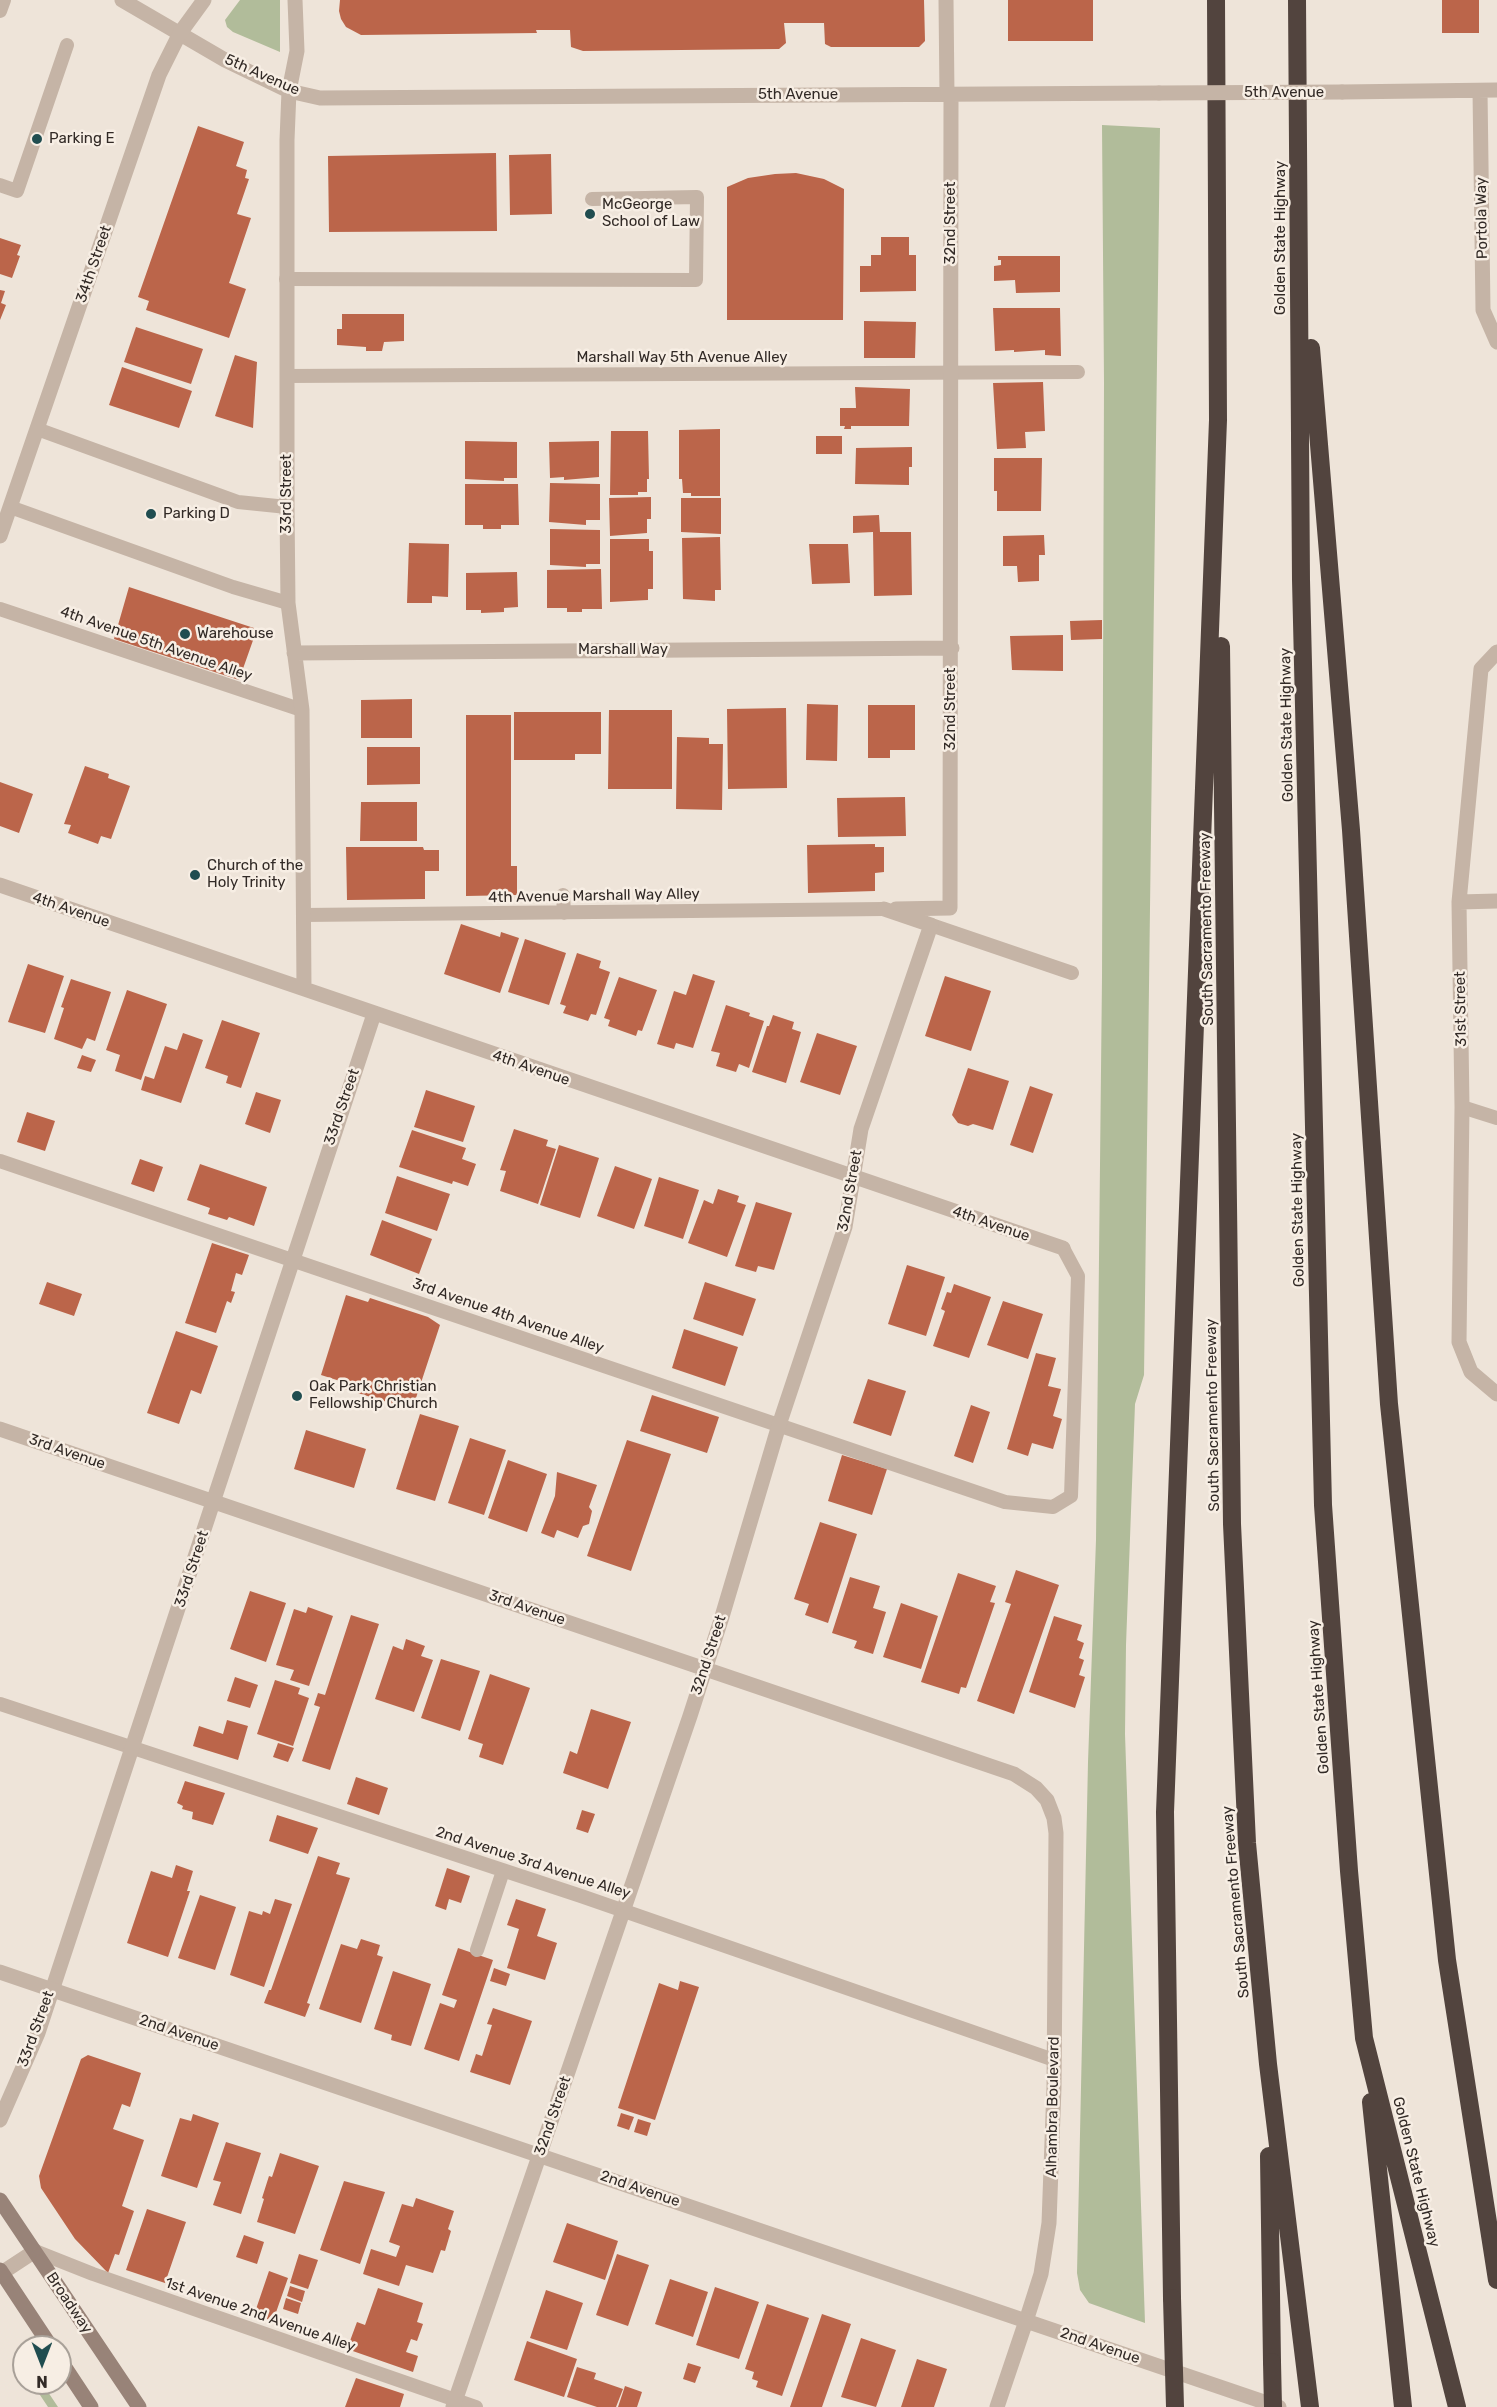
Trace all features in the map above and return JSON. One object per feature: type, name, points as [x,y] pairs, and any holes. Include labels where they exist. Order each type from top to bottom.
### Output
[{"type":"highway","points":[[1175,2407],[1165,1812],[1218,420],[1216,0]]},
{"type":"highway","name":"Golden State Highway","points":[[1297,0],[1301,580],[1323,1505],[1348,1860],[1364,2038],[1456,2403]]},
{"type":"highway","points":[[1299,210],[1351,830],[1389,1404],[1447,1960],[1497,2280]]},
{"type":"highway","name":"South Sacramento Freeway","points":[[1218,420],[1232,1524],[1247,1843],[1268,2064],[1310,2407]]},
{"type":"highway","points":[[1364,2038],[1403,2403]]},
{"type":"highway","points":[[1268,2064],[1273,2407]]},
{"type":"main road","name":"Broadway","points":[[0,2200],[139,2407]]},
{"type":"main road","points":[[1,2272],[43,2335]]},
{"type":"main road","points":[[72,2378],[91,2407]]},
{"type":"street","name":"5th Avenue","points":[[122,0],[225,60],[289,91],[320,98],[1342,93],[1497,90]]},
{"type":"street","name":"34th Street","points":[[0,536],[159,75],[180,33],[204,0]]},
{"type":"street","name":"33rd Street","points":[[295,0],[297,51],[289,91],[286,279],[287,507],[288,603],[302,710],[304,989]]},
{"type":"street","name":"32nd Street","points":[[884,909],[950,908],[952,373],[946,0]]},
{"type":"street","name":"Portola Way","points":[[1480,91],[1483,310],[1497,342]]},
{"type":"street","name":"Marshall Way","points":[[294,653],[952,648]]},
{"type":"street","name":"31st Street","points":[[1497,652],[1481,669],[1460,902],[1462,1107],[1459,1342],[1471,1372],[1497,1394]]},
{"type":"street","name":"4th Avenue","points":[[0,885],[1063,1248]]},
{"type":"street","points":[[1460,902],[1497,902]]},
{"type":"street","points":[[884,909],[931,925]]},
{"type":"street","name":"32nd Street","points":[[455,2404],[721,1620],[778,1425],[845,1227],[861,1130],[931,925]]},
{"type":"street","name":"33rd Street","points":[[0,2120],[38,2033],[214,1502],[291,1259],[374,1014]]},
{"type":"street","name":"3rd Avenue","points":[[0,1429],[1014,1774],[1036,1788],[1047,1800]]},
{"type":"street","name":"Alhambra Boulevard","points":[[998,2407],[1041,2274],[1049,2223],[1054,2060],[1056,1833],[1054,1818],[1047,1800]]},
{"type":"street","name":"2nd Avenue","points":[[0,1972],[1279,2407]]},
{"type":"street","points":[[1,2272],[34,2251]]},
{"type":"lane","points":[[0,11],[4,0]]},
{"type":"lane","points":[[0,185],[16,191],[67,45]]},
{"type":"lane","points":[[286,279],[696,280],[698,197],[592,198]]},
{"type":"lane","name":"Marshall Way 5th Avenue Alley","points":[[287,376],[1078,372]]},
{"type":"lane","points":[[37,429],[238,502],[287,507]]},
{"type":"lane","points":[[10,507],[233,587],[288,603]]},
{"type":"lane","name":"4th Avenue 5th Avenue Alley","points":[[0,609],[302,710]]},
{"type":"lane","points":[[563,895],[564,913]]},
{"type":"lane","name":"4th Avenue Marshall Way Alley","points":[[304,915],[884,909]]},
{"type":"lane","points":[[931,925],[1072,973]]},
{"type":"lane","points":[[1462,1107],[1497,1118]]},
{"type":"lane","name":"3rd Avenue 4th Avenue Alley","points":[[0,1161],[1005,1502],[1053,1507],[1071,1496],[1078,1276],[1063,1248]]},
{"type":"lane","name":"2nd Avenue 3rd Avenue Alley","points":[[0,1704],[623,1910],[1054,2060]]},
{"type":"lane","points":[[477,1950],[503,1871]]},
{"type":"lane","name":"1st Avenue 2nd Avenue Alley","points":[[34,2251],[455,2404],[476,2407]]},
{"type":"green space","points":[[240,0],[280,0],[280,52],[233,32],[227,27],[225,20]]},
{"type":"green space","points":[[1102,125],[1160,128],[1144,1375],[1135,1404],[1125,1734],[1145,2323],[1089,2303],[1080,2290],[1077,2273],[1088,1762],[1096,1540],[1102,977],[1104,383]]},
{"type":"green space","points":[[40,2395],[50,2395],[58,2407],[48,2407]]},
{"type":"building","points":[[340,0],[924,0],[925,41],[919,47],[831,47],[825,44],[824,23],[784,23],[786,43],[779,49],[583,51],[571,47],[570,30],[536,30],[537,33],[361,35],[346,27],[341,19]]},
{"type":"building","points":[[1008,0],[1093,0],[1093,41],[1008,41]]},
{"type":"building","points":[[1442,0],[1479,0],[1479,33],[1442,33]]},
{"type":"building","points":[[198,126],[244,142],[236,166],[247,170],[245,178],[249,179],[237,214],[251,218],[229,283],[246,289],[229,338],[146,310],[149,301],[138,297]]},
{"type":"building","points":[[496,153],[497,231],[329,232],[328,156]]},
{"type":"building","points":[[551,154],[552,214],[510,215],[509,155]]},
{"type":"building","points":[[796,173],[824,179],[844,189],[843,320],[727,320],[727,187],[748,178]]},
{"type":"building","points":[[881,237],[909,237],[909,255],[916,255],[916,291],[860,292],[860,266],[871,266],[871,255],[881,255]]},
{"type":"building","points":[[0,238],[21,245],[17,255],[20,256],[12,278],[0,274]]},
{"type":"building","points":[[998,256],[1060,256],[1060,292],[1016,293],[1015,280],[994,281],[994,266],[1001,265]]},
{"type":"building","points":[[0,290],[5,291],[1,303],[6,305],[0,320]]},
{"type":"building","points":[[993,308],[1060,308],[1061,356],[1045,355],[1045,350],[995,351]]},
{"type":"building","points":[[342,314],[404,314],[404,341],[384,342],[382,351],[366,351],[366,347],[337,345],[337,329],[342,329]]},
{"type":"building","points":[[864,321],[916,322],[915,358],[864,358]]},
{"type":"building","points":[[136,327],[203,349],[191,384],[124,362]]},
{"type":"building","points":[[235,355],[257,362],[253,428],[215,416]]},
{"type":"building","points":[[122,367],[192,391],[179,428],[109,405]]},
{"type":"building","points":[[1043,382],[1045,431],[1025,432],[1026,448],[997,449],[993,383]]},
{"type":"building","points":[[855,387],[910,389],[909,426],[851,426],[851,429],[844,429],[845,426],[840,426],[840,408],[856,408]]},
{"type":"building","points":[[720,429],[720,496],[691,496],[691,493],[683,493],[682,479],[679,479],[679,430]]},
{"type":"building","points":[[611,431],[648,431],[647,492],[638,492],[638,495],[610,495]]},
{"type":"building","points":[[816,436],[842,436],[842,454],[816,454]]},
{"type":"building","points":[[465,441],[517,442],[517,478],[504,478],[504,481],[465,479]]},
{"type":"building","points":[[599,441],[599,477],[564,480],[564,477],[550,478],[549,442]]},
{"type":"building","points":[[912,447],[909,485],[855,484],[856,448]]},
{"type":"building","points":[[994,458],[1042,458],[1041,511],[997,511],[997,491],[994,491]]},
{"type":"building","points":[[550,483],[600,484],[600,520],[586,520],[586,525],[549,522]]},
{"type":"building","points":[[465,484],[518,484],[519,525],[501,525],[501,529],[483,529],[483,525],[465,525]]},
{"type":"building","points":[[651,497],[651,519],[647,519],[647,533],[610,536],[609,498]]},
{"type":"building","points":[[681,498],[721,498],[721,534],[681,532]]},
{"type":"building","points":[[879,515],[880,532],[911,532],[912,595],[874,596],[873,532],[853,533],[853,516]]},
{"type":"building","points":[[550,529],[600,530],[600,564],[586,564],[586,567],[550,565]]},
{"type":"building","points":[[1044,535],[1045,555],[1039,555],[1039,581],[1018,582],[1017,566],[1003,566],[1003,536]]},
{"type":"building","points":[[720,537],[721,590],[715,590],[715,601],[683,599],[682,538]]},
{"type":"building","points":[[610,539],[649,539],[649,551],[653,551],[653,589],[648,589],[648,600],[610,602]]},
{"type":"building","points":[[409,543],[449,544],[448,597],[432,596],[432,603],[407,603]]},
{"type":"building","points":[[809,544],[848,544],[850,583],[812,584]]},
{"type":"building","points":[[601,569],[602,609],[567,612],[567,608],[547,608],[547,570]]},
{"type":"building","points":[[517,572],[518,607],[504,608],[504,612],[481,613],[481,610],[466,610],[466,573]]},
{"type":"building","name":"Warehouse","points":[[129,587],[257,629],[239,680],[114,639]]},
{"type":"building","points":[[1102,620],[1102,639],[1071,640],[1070,621]]},
{"type":"building","points":[[1063,635],[1063,671],[1012,670],[1010,636]]},
{"type":"building","points":[[412,699],[412,738],[361,738],[361,700]]},
{"type":"building","points":[[807,704],[838,705],[837,761],[806,760]]},
{"type":"building","points":[[868,705],[915,705],[915,750],[890,750],[890,758],[868,758]]},
{"type":"building","points":[[786,708],[787,788],[728,789],[727,709]]},
{"type":"building","points":[[609,710],[672,710],[672,789],[608,789]]},
{"type":"building","points":[[514,712],[601,712],[601,754],[575,754],[575,760],[514,760]]},
{"type":"building","points":[[466,715],[511,715],[511,866],[517,866],[517,895],[466,896]]},
{"type":"building","points":[[677,737],[709,738],[709,744],[723,744],[722,810],[676,809]]},
{"type":"building","points":[[367,747],[420,747],[420,784],[367,785]]},
{"type":"building","points":[[85,766],[109,774],[108,778],[130,786],[111,839],[101,836],[98,844],[68,833],[71,825],[64,824]]},
{"type":"building","points":[[0,782],[33,794],[19,833],[0,826]]},
{"type":"building","points":[[905,797],[906,836],[838,837],[837,798]]},
{"type":"building","points":[[361,802],[417,802],[417,841],[360,841]]},
{"type":"building","points":[[875,844],[875,847],[884,847],[884,872],[875,873],[875,891],[808,893],[807,845]]},
{"type":"building","points":[[346,847],[423,847],[424,850],[439,850],[439,871],[425,871],[425,899],[347,900]]},
{"type":"building","points":[[461,924],[500,937],[501,932],[519,938],[500,993],[444,974]]},
{"type":"building","points":[[525,939],[566,953],[549,1005],[508,992]]},
{"type":"building","points":[[577,953],[601,961],[599,968],[610,972],[596,1015],[591,1014],[588,1021],[563,1013],[566,1006],[560,1004]]},
{"type":"building","points":[[28,964],[64,976],[45,1033],[8,1022]]},
{"type":"building","points":[[693,974],[715,981],[693,1048],[676,1043],[674,1049],[657,1044],[674,991],[686,995]]},
{"type":"building","points":[[945,976],[991,991],[971,1051],[925,1036]]},
{"type":"building","points":[[619,977],[657,990],[642,1031],[638,1030],[636,1036],[608,1026],[610,1020],[604,1018]]},
{"type":"building","points":[[71,979],[111,992],[95,1041],[87,1038],[82,1049],[54,1039],[64,1008],[61,1007]]},
{"type":"building","points":[[127,990],[167,1004],[141,1080],[115,1071],[120,1055],[106,1050]]},
{"type":"building","points":[[726,1005],[750,1013],[749,1016],[764,1021],[749,1068],[739,1064],[736,1072],[716,1066],[720,1053],[711,1051]]},
{"type":"building","points":[[773,1015],[794,1022],[792,1029],[801,1032],[786,1083],[752,1072],[767,1026]]},
{"type":"building","points":[[222,1020],[260,1033],[241,1088],[226,1083],[228,1076],[205,1068]]},
{"type":"building","points":[[183,1033],[203,1040],[181,1103],[141,1090],[145,1076],[154,1079],[165,1046],[177,1050]]},
{"type":"building","points":[[817,1033],[857,1046],[840,1095],[800,1082]]},
{"type":"building","points":[[82,1055],[96,1060],[91,1072],[77,1068]]},
{"type":"building","points":[[968,1068],[1009,1081],[993,1130],[973,1124],[968,1126],[958,1123],[952,1115]]},
{"type":"building","points":[[1030,1086],[1053,1094],[1033,1153],[1010,1145]]},
{"type":"building","points":[[426,1090],[475,1106],[463,1142],[414,1127]]},
{"type":"building","points":[[256,1092],[281,1100],[270,1133],[245,1124]]},
{"type":"building","points":[[27,1112],[55,1121],[45,1151],[17,1142]]},
{"type":"building","points":[[514,1129],[548,1140],[546,1146],[556,1149],[538,1204],[500,1191],[506,1171],[500,1170]]},
{"type":"building","points":[[412,1130],[466,1148],[462,1159],[476,1164],[468,1186],[453,1181],[452,1184],[399,1167]]},
{"type":"building","points":[[559,1145],[599,1158],[580,1218],[540,1205]]},
{"type":"building","points":[[140,1159],[163,1167],[154,1192],[131,1184]]},
{"type":"building","points":[[200,1164],[267,1187],[254,1226],[229,1217],[227,1220],[208,1214],[210,1208],[187,1200]]},
{"type":"building","points":[[615,1166],[652,1179],[634,1229],[597,1216]]},
{"type":"building","points":[[397,1176],[450,1194],[437,1231],[385,1213]]},
{"type":"building","points":[[659,1177],[699,1190],[683,1239],[644,1226]]},
{"type":"building","points":[[718,1189],[739,1196],[737,1202],[746,1205],[727,1257],[688,1243],[704,1200],[713,1204]]},
{"type":"building","points":[[756,1202],[792,1213],[774,1270],[758,1266],[756,1272],[735,1266]]},
{"type":"building","points":[[382,1220],[432,1239],[419,1274],[370,1255]]},
{"type":"building","points":[[212,1243],[249,1255],[242,1275],[236,1273],[231,1291],[235,1292],[231,1303],[227,1301],[216,1333],[185,1323]]},
{"type":"building","points":[[907,1265],[945,1277],[926,1336],[888,1324]]},
{"type":"building","points":[[47,1282],[82,1294],[74,1316],[39,1304]]},
{"type":"building","points":[[705,1282],[756,1299],[743,1336],[693,1319]]},
{"type":"building","points":[[954,1284],[991,1297],[969,1358],[933,1346],[945,1311],[941,1309],[947,1292],[951,1293]]},
{"type":"building","points":[[346,1295],[368,1302],[370,1298],[428,1317],[440,1325],[414,1404],[399,1399],[397,1405],[338,1387],[340,1381],[321,1375]]},
{"type":"building","points":[[1003,1301],[1043,1314],[1028,1359],[987,1345]]},
{"type":"building","points":[[684,1329],[738,1347],[725,1386],[672,1368]]},
{"type":"building","points":[[176,1331],[218,1346],[201,1394],[191,1390],[179,1424],[147,1413]]},
{"type":"building","points":[[1036,1353],[1056,1358],[1048,1386],[1061,1389],[1053,1416],[1062,1419],[1053,1449],[1032,1443],[1028,1456],[1007,1449]]},
{"type":"building","points":[[868,1379],[906,1391],[891,1436],[853,1423]]},
{"type":"building","points":[[652,1395],[719,1417],[707,1453],[640,1431]]},
{"type":"building","points":[[971,1405],[990,1412],[973,1463],[954,1456]]},
{"type":"building","points":[[420,1414],[459,1426],[435,1501],[396,1489]]},
{"type":"building","points":[[306,1430],[366,1449],[354,1488],[294,1469]]},
{"type":"building","points":[[470,1438],[506,1450],[484,1515],[448,1503]]},
{"type":"building","points":[[627,1440],[671,1454],[631,1571],[587,1556]]},
{"type":"building","points":[[842,1455],[887,1469],[872,1515],[828,1501]]},
{"type":"building","points":[[508,1460],[547,1474],[527,1532],[488,1518]]},
{"type":"building","points":[[557,1472],[597,1485],[589,1507],[592,1511],[589,1524],[583,1526],[578,1538],[557,1530],[554,1538],[541,1533],[555,1496]]},
{"type":"building","points":[[820,1522],[857,1534],[828,1623],[805,1615],[809,1604],[794,1599]]},
{"type":"building","points":[[1016,1570],[1059,1585],[1014,1714],[977,1701],[1011,1604],[1005,1602]]},
{"type":"building","points":[[958,1573],[996,1586],[990,1602],[995,1603],[966,1688],[961,1687],[959,1694],[921,1682]]},
{"type":"building","points":[[850,1577],[880,1586],[873,1608],[886,1612],[873,1654],[854,1648],[857,1641],[832,1633]]},
{"type":"building","points":[[250,1591],[286,1603],[266,1662],[230,1649]]},
{"type":"building","points":[[901,1603],[938,1616],[921,1669],[883,1657]]},
{"type":"building","points":[[308,1607],[333,1616],[309,1686],[290,1680],[294,1670],[276,1665],[294,1609],[306,1613]]},
{"type":"building","points":[[351,1615],[379,1624],[330,1770],[302,1761],[320,1707],[314,1705],[318,1693],[325,1695]]},
{"type":"building","points":[[1054,1616],[1082,1625],[1077,1640],[1084,1643],[1079,1658],[1084,1660],[1079,1675],[1085,1677],[1075,1708],[1029,1692]]},
{"type":"building","points":[[406,1639],[425,1646],[421,1656],[433,1660],[414,1712],[375,1699],[393,1646],[403,1650]]},
{"type":"building","points":[[441,1659],[480,1671],[460,1731],[421,1718]]},
{"type":"building","points":[[490,1674],[530,1688],[503,1765],[479,1757],[483,1744],[468,1739]]},
{"type":"building","points":[[235,1677],[258,1685],[250,1708],[227,1701]]},
{"type":"building","points":[[275,1680],[300,1688],[298,1694],[309,1698],[293,1746],[257,1734]]},
{"type":"building","points":[[591,1709],[631,1722],[608,1789],[563,1773],[570,1751],[577,1754]]},
{"type":"building","points":[[227,1720],[248,1726],[238,1760],[193,1746],[199,1726],[223,1734]]},
{"type":"building","points":[[278,1743],[294,1748],[288,1762],[273,1757]]},
{"type":"building","points":[[356,1777],[388,1788],[379,1815],[347,1804]]},
{"type":"building","points":[[185,1781],[225,1793],[213,1825],[192,1819],[193,1812],[182,1809],[183,1806],[177,1803]]},
{"type":"building","points":[[582,1810],[595,1814],[588,1833],[576,1829]]},
{"type":"building","points":[[277,1815],[318,1828],[308,1854],[269,1841]]},
{"type":"building","points":[[318,1856],[340,1863],[336,1874],[350,1878],[307,2003],[310,2004],[305,2017],[264,2003],[271,1990]]},
{"type":"building","points":[[176,1865],[193,1871],[187,1891],[190,1891],[168,1957],[127,1943],[151,1871],[172,1878]]},
{"type":"building","points":[[447,1868],[470,1876],[461,1903],[449,1899],[446,1910],[435,1906]]},
{"type":"building","points":[[200,1895],[236,1907],[215,1970],[178,1958]]},
{"type":"building","points":[[275,1899],[292,1904],[264,1987],[230,1975],[249,1911],[262,1915],[263,1911],[270,1914]]},
{"type":"building","points":[[516,1899],[546,1909],[537,1936],[557,1943],[545,1980],[507,1968],[519,1929],[507,1925]]},
{"type":"building","points":[[361,1939],[380,1945],[377,1955],[383,1957],[361,2023],[319,2009],[341,1944],[357,1949]]},
{"type":"building","points":[[458,1948],[493,1960],[459,2061],[424,2049],[440,2003],[454,2008],[457,2000],[442,1995]]},
{"type":"building","points":[[494,1968],[510,1974],[506,1986],[490,1981]]},
{"type":"building","points":[[393,1971],[431,1984],[411,2046],[391,2040],[392,2035],[374,2029]]},
{"type":"building","points":[[680,1981],[699,1987],[655,2120],[618,2108],[659,1983],[678,1990]]},
{"type":"building","points":[[493,2008],[532,2021],[510,2085],[470,2072],[476,2054],[482,2056],[492,2025],[487,2024]]},
{"type":"building","points":[[88,2055],[141,2073],[130,2107],[122,2104],[113,2129],[144,2140],[122,2206],[134,2211],[119,2255],[115,2254],[108,2273],[75,2239],[41,2188],[39,2176],[81,2059]]},
{"type":"building","points":[[621,2113],[634,2117],[629,2130],[617,2126]]},
{"type":"building","points":[[193,2114],[219,2123],[197,2188],[161,2176],[180,2118],[191,2121]]},
{"type":"building","points":[[638,2119],[651,2123],[647,2136],[634,2132]]},
{"type":"building","points":[[226,2142],[261,2153],[241,2214],[213,2205],[221,2182],[213,2180]]},
{"type":"building","points":[[280,2153],[319,2166],[295,2234],[257,2222],[269,2176],[272,2177]]},
{"type":"building","points":[[344,2181],[385,2192],[360,2264],[320,2250]]},
{"type":"building","points":[[416,2198],[454,2211],[448,2229],[451,2231],[445,2251],[441,2250],[433,2273],[406,2265],[399,2286],[363,2274],[371,2249],[396,2257],[400,2246],[389,2242],[402,2204],[413,2207]]},
{"type":"building","points":[[147,2209],[186,2222],[165,2283],[126,2270]]},
{"type":"building","points":[[567,2223],[618,2241],[605,2280],[553,2262]]},
{"type":"building","points":[[244,2235],[264,2242],[257,2264],[236,2257]]},
{"type":"building","points":[[299,2254],[318,2260],[308,2289],[290,2283]]},
{"type":"building","points":[[617,2254],[649,2265],[628,2326],[596,2315]]},
{"type":"building","points":[[269,2271],[288,2278],[273,2321],[254,2315]]},
{"type":"building","points":[[670,2279],[708,2292],[693,2337],[655,2324]]},
{"type":"building","points":[[290,2286],[305,2291],[302,2302],[287,2296]]},
{"type":"building","points":[[715,2287],[759,2302],[739,2359],[696,2345]]},
{"type":"building","points":[[378,2288],[423,2303],[417,2322],[423,2324],[417,2341],[411,2339],[406,2352],[418,2356],[413,2372],[347,2349],[357,2322],[365,2325]]},
{"type":"building","points":[[546,2290],[583,2303],[567,2350],[530,2338]]},
{"type":"building","points":[[286,2298],[301,2303],[298,2314],[283,2309]]},
{"type":"building","points":[[767,2304],[809,2318],[782,2396],[756,2387],[758,2381],[752,2379],[754,2372],[745,2369]]},
{"type":"building","points":[[822,2314],[851,2324],[822,2407],[790,2407]]},
{"type":"building","points":[[861,2338],[896,2350],[876,2407],[841,2397]]},
{"type":"building","points":[[527,2341],[577,2359],[564,2397],[514,2380]]},
{"type":"building","points":[[917,2359],[947,2369],[934,2407],[901,2407]]},
{"type":"building","points":[[688,2363],[701,2367],[695,2383],[683,2379]]},
{"type":"building","points":[[577,2367],[596,2373],[594,2379],[623,2389],[616,2407],[597,2407],[567,2397]]},
{"type":"building","points":[[356,2378],[404,2394],[400,2407],[345,2407]]},
{"type":"building","points":[[625,2386],[642,2392],[637,2407],[618,2407]]},
{"type":"place","name":"Parking E","points":[[37,139]]},
{"type":"place","name":"McGeorge School of Law","points":[[590,214]]},
{"type":"place","name":"Parking D","points":[[151,514]]},
{"type":"place","name":"Warehouse","points":[[185,634]]},
{"type":"place","name":"Church of the Holy Trinity","points":[[195,875]]},
{"type":"place","name":"Oak Park Christian Fellowship Church","points":[[297,1396]]}]
